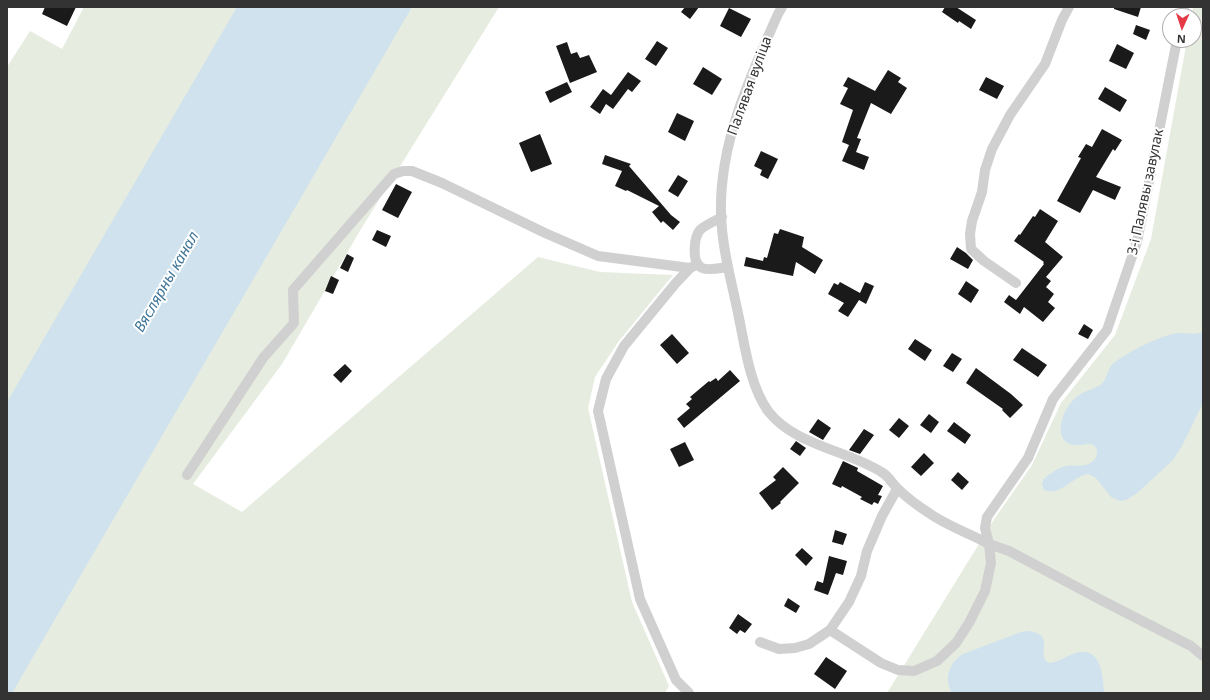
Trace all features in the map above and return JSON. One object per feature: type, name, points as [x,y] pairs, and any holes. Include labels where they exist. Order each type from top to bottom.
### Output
[{"type":"street","name":"Палявая вуліца","points":[[782,7],[751,76],[732,129],[721,199],[727,267],[745,346],[755,387],[768,411],[783,425],[811,442],[869,465],[885,474],[897,489]]},
{"type":"street","points":[[1016,283],[984,260],[972,249],[970,234],[972,221],[982,192],[992,149],[1010,115],[1045,64],[1062,20],[1070,7]]},
{"type":"street","name":"3-і Палявы завулак","points":[[830,630],[881,663],[898,670],[914,671],[937,661],[956,643],[969,623],[985,590],[991,563],[989,544],[985,528],[987,517],[1028,458],[1053,399],[1107,330],[1137,242],[1176,48]]},
{"type":"street","points":[[187,475],[263,358],[294,323],[293,290],[394,174],[403,171],[412,171],[442,183],[545,234],[598,256],[702,268],[727,267]]},
{"type":"street","points":[[689,693],[676,680],[640,599],[598,412],[606,379],[624,346],[675,284],[694,266],[696,241],[700,230],[722,217]]},
{"type":"street","points":[[760,642],[780,649],[795,648],[809,644],[830,630],[849,602],[860,576],[867,551],[882,516],[897,489],[928,513],[947,525],[968,533],[989,544],[1009,550],[1102,601],[1191,646],[1203,656]]},
{"type":"shaded area","points":[[84,7],[499,7],[361,229],[282,364],[193,484],[242,512],[538,257],[600,272],[673,275],[619,341],[595,377],[588,408],[632,602],[669,686],[665,693],[7,693],[7,67],[30,31],[62,49]]},
{"type":"shaded area","points":[[1203,7],[1203,693],[887,693],[995,518],[1032,465],[1061,403],[1115,335],[1151,239],[1186,48],[1202,48],[1202,8],[1193,8]]},
{"type":"water","name":"Вяслярны канал","points":[[237,7],[412,7],[12,693],[7,693],[7,402]]},
{"type":"water","points":[[1203,332],[1203,403],[1182,446],[1173,460],[1136,494],[1126,500],[1120,501],[1111,497],[1096,478],[1088,474],[1077,478],[1056,491],[1044,490],[1042,484],[1043,480],[1056,470],[1066,466],[1080,466],[1090,463],[1097,455],[1096,448],[1093,445],[1069,444],[1065,441],[1061,434],[1062,421],[1067,408],[1072,401],[1079,395],[1102,384],[1112,365],[1137,349],[1172,334],[1194,334]]},
{"type":"water","points":[[1028,631],[1041,636],[1044,644],[1044,657],[1046,661],[1050,663],[1077,653],[1084,652],[1091,654],[1097,660],[1100,668],[1104,693],[952,693],[949,687],[948,676],[951,666],[958,657],[1021,632]]},
{"type":"building","points":[[45,7],[76,7],[67,26],[42,14]]},
{"type":"building","points":[[685,7],[699,7],[690,19],[681,12]]},
{"type":"building","points":[[945,7],[956,7],[976,20],[971,29],[959,21],[958,23],[942,12]]},
{"type":"building","points":[[1114,7],[1141,7],[1138,17],[1114,9]]},
{"type":"building","points":[[729,8],[751,19],[741,37],[720,26]]},
{"type":"building","points":[[1136,25],[1150,30],[1146,40],[1133,34]]},
{"type":"building","points":[[657,41],[668,48],[656,66],[645,59]]},
{"type":"building","points":[[567,42],[571,54],[577,52],[580,58],[589,55],[597,72],[570,83],[556,46]]},
{"type":"building","points":[[1117,44],[1134,53],[1126,69],[1109,61]]},
{"type":"building","points":[[703,67],[722,79],[712,95],[693,84]]},
{"type":"building","points":[[888,70],[901,78],[898,82],[907,88],[891,114],[871,103],[857,138],[861,139],[856,152],[869,157],[864,170],[842,161],[849,145],[842,142],[853,110],[840,104],[848,88],[843,86],[848,77],[875,91]]},
{"type":"building","points":[[628,72],[641,81],[632,92],[628,89],[613,109],[606,104],[600,114],[590,107],[603,89],[611,95]]},
{"type":"building","points":[[986,77],[1004,86],[997,99],[979,90]]},
{"type":"building","points":[[567,82],[572,92],[550,103],[545,92]]},
{"type":"building","points":[[1105,87],[1127,100],[1120,112],[1098,99]]},
{"type":"building","points":[[677,113],[694,121],[685,141],[668,132]]},
{"type":"building","points":[[1102,129],[1122,140],[1115,151],[1113,149],[1096,177],[1121,187],[1115,200],[1093,190],[1080,213],[1057,201],[1081,158],[1078,157],[1086,144],[1092,147]]},
{"type":"building","points":[[540,134],[552,164],[531,172],[519,143]]},
{"type":"building","points":[[761,151],[778,159],[768,179],[760,175],[762,170],[754,166]]},
{"type":"building","points":[[605,155],[631,164],[629,166],[671,215],[680,222],[673,230],[663,221],[661,223],[652,212],[659,206],[627,190],[626,191],[615,186],[622,171],[602,164]]},
{"type":"building","points":[[678,175],[688,181],[678,197],[668,191]]},
{"type":"building","points":[[396,184],[412,192],[398,218],[382,210]]},
{"type":"building","points":[[1040,209],[1058,221],[1045,242],[1063,257],[1046,277],[1051,281],[1046,287],[1054,294],[1048,302],[1055,308],[1043,322],[1024,307],[1020,314],[1004,302],[1009,295],[1016,300],[1044,264],[1044,262],[1014,241]]},
{"type":"building","points":[[780,229],[804,237],[802,247],[823,260],[815,274],[796,262],[793,276],[744,266],[746,257],[763,261],[764,257],[767,258],[774,233],[778,234]]},
{"type":"building","points":[[377,230],[391,236],[386,247],[372,240]]},
{"type":"building","points":[[957,247],[973,260],[968,269],[950,259]]},
{"type":"building","points":[[347,254],[354,258],[348,272],[340,268]]},
{"type":"building","points":[[331,276],[339,280],[333,294],[325,291]]},
{"type":"building","points":[[966,281],[979,290],[971,303],[958,294]]},
{"type":"building","points":[[840,282],[860,293],[865,282],[874,286],[866,304],[859,300],[848,317],[838,311],[844,303],[828,294],[834,283],[838,285]]},
{"type":"building","points":[[1084,324],[1093,330],[1088,339],[1078,334]]},
{"type":"building","points":[[672,334],[689,353],[677,364],[660,345]]},
{"type":"building","points":[[915,339],[932,350],[925,361],[908,349]]},
{"type":"building","points":[[1022,348],[1047,365],[1038,377],[1013,360]]},
{"type":"building","points":[[952,353],[962,359],[953,372],[943,366]]},
{"type":"building","points":[[345,364],[352,371],[341,383],[333,375]]},
{"type":"building","points":[[976,368],[1011,394],[1023,405],[1010,418],[1002,410],[1003,409],[966,383]]},
{"type":"building","points":[[730,370],[740,381],[684,428],[677,419],[690,408],[686,404],[692,399],[690,397],[709,381],[710,382],[716,378],[718,381]]},
{"type":"building","points":[[929,414],[939,422],[931,433],[920,425]]},
{"type":"building","points":[[899,418],[909,426],[899,438],[889,430]]},
{"type":"building","points":[[818,419],[831,428],[823,440],[809,432]]},
{"type":"building","points":[[954,422],[971,435],[965,444],[947,431]]},
{"type":"building","points":[[864,429],[874,435],[860,454],[849,450]]},
{"type":"building","points":[[796,441],[806,448],[800,456],[790,449]]},
{"type":"building","points":[[685,442],[694,460],[679,467],[670,449]]},
{"type":"building","points":[[924,453],[934,463],[921,476],[911,467]]},
{"type":"building","points":[[843,461],[858,468],[857,471],[883,486],[878,495],[882,496],[878,504],[874,502],[872,505],[860,499],[862,497],[842,486],[841,488],[832,484]]},
{"type":"building","points":[[783,467],[799,483],[780,502],[781,503],[772,510],[759,493],[776,480],[773,477]]},
{"type":"building","points":[[958,472],[969,482],[962,490],[951,480]]},
{"type":"building","points":[[835,530],[847,534],[843,545],[832,542]]},
{"type":"building","points":[[802,548],[813,558],[806,566],[795,555]]},
{"type":"building","points":[[829,556],[847,561],[843,575],[836,573],[828,595],[814,590],[817,581],[823,583]]},
{"type":"building","points":[[788,598],[800,606],[796,613],[784,606]]},
{"type":"building","points":[[738,614],[752,624],[745,633],[740,630],[737,634],[729,628]]},
{"type":"building","points":[[826,657],[847,671],[835,689],[814,674]]}]
